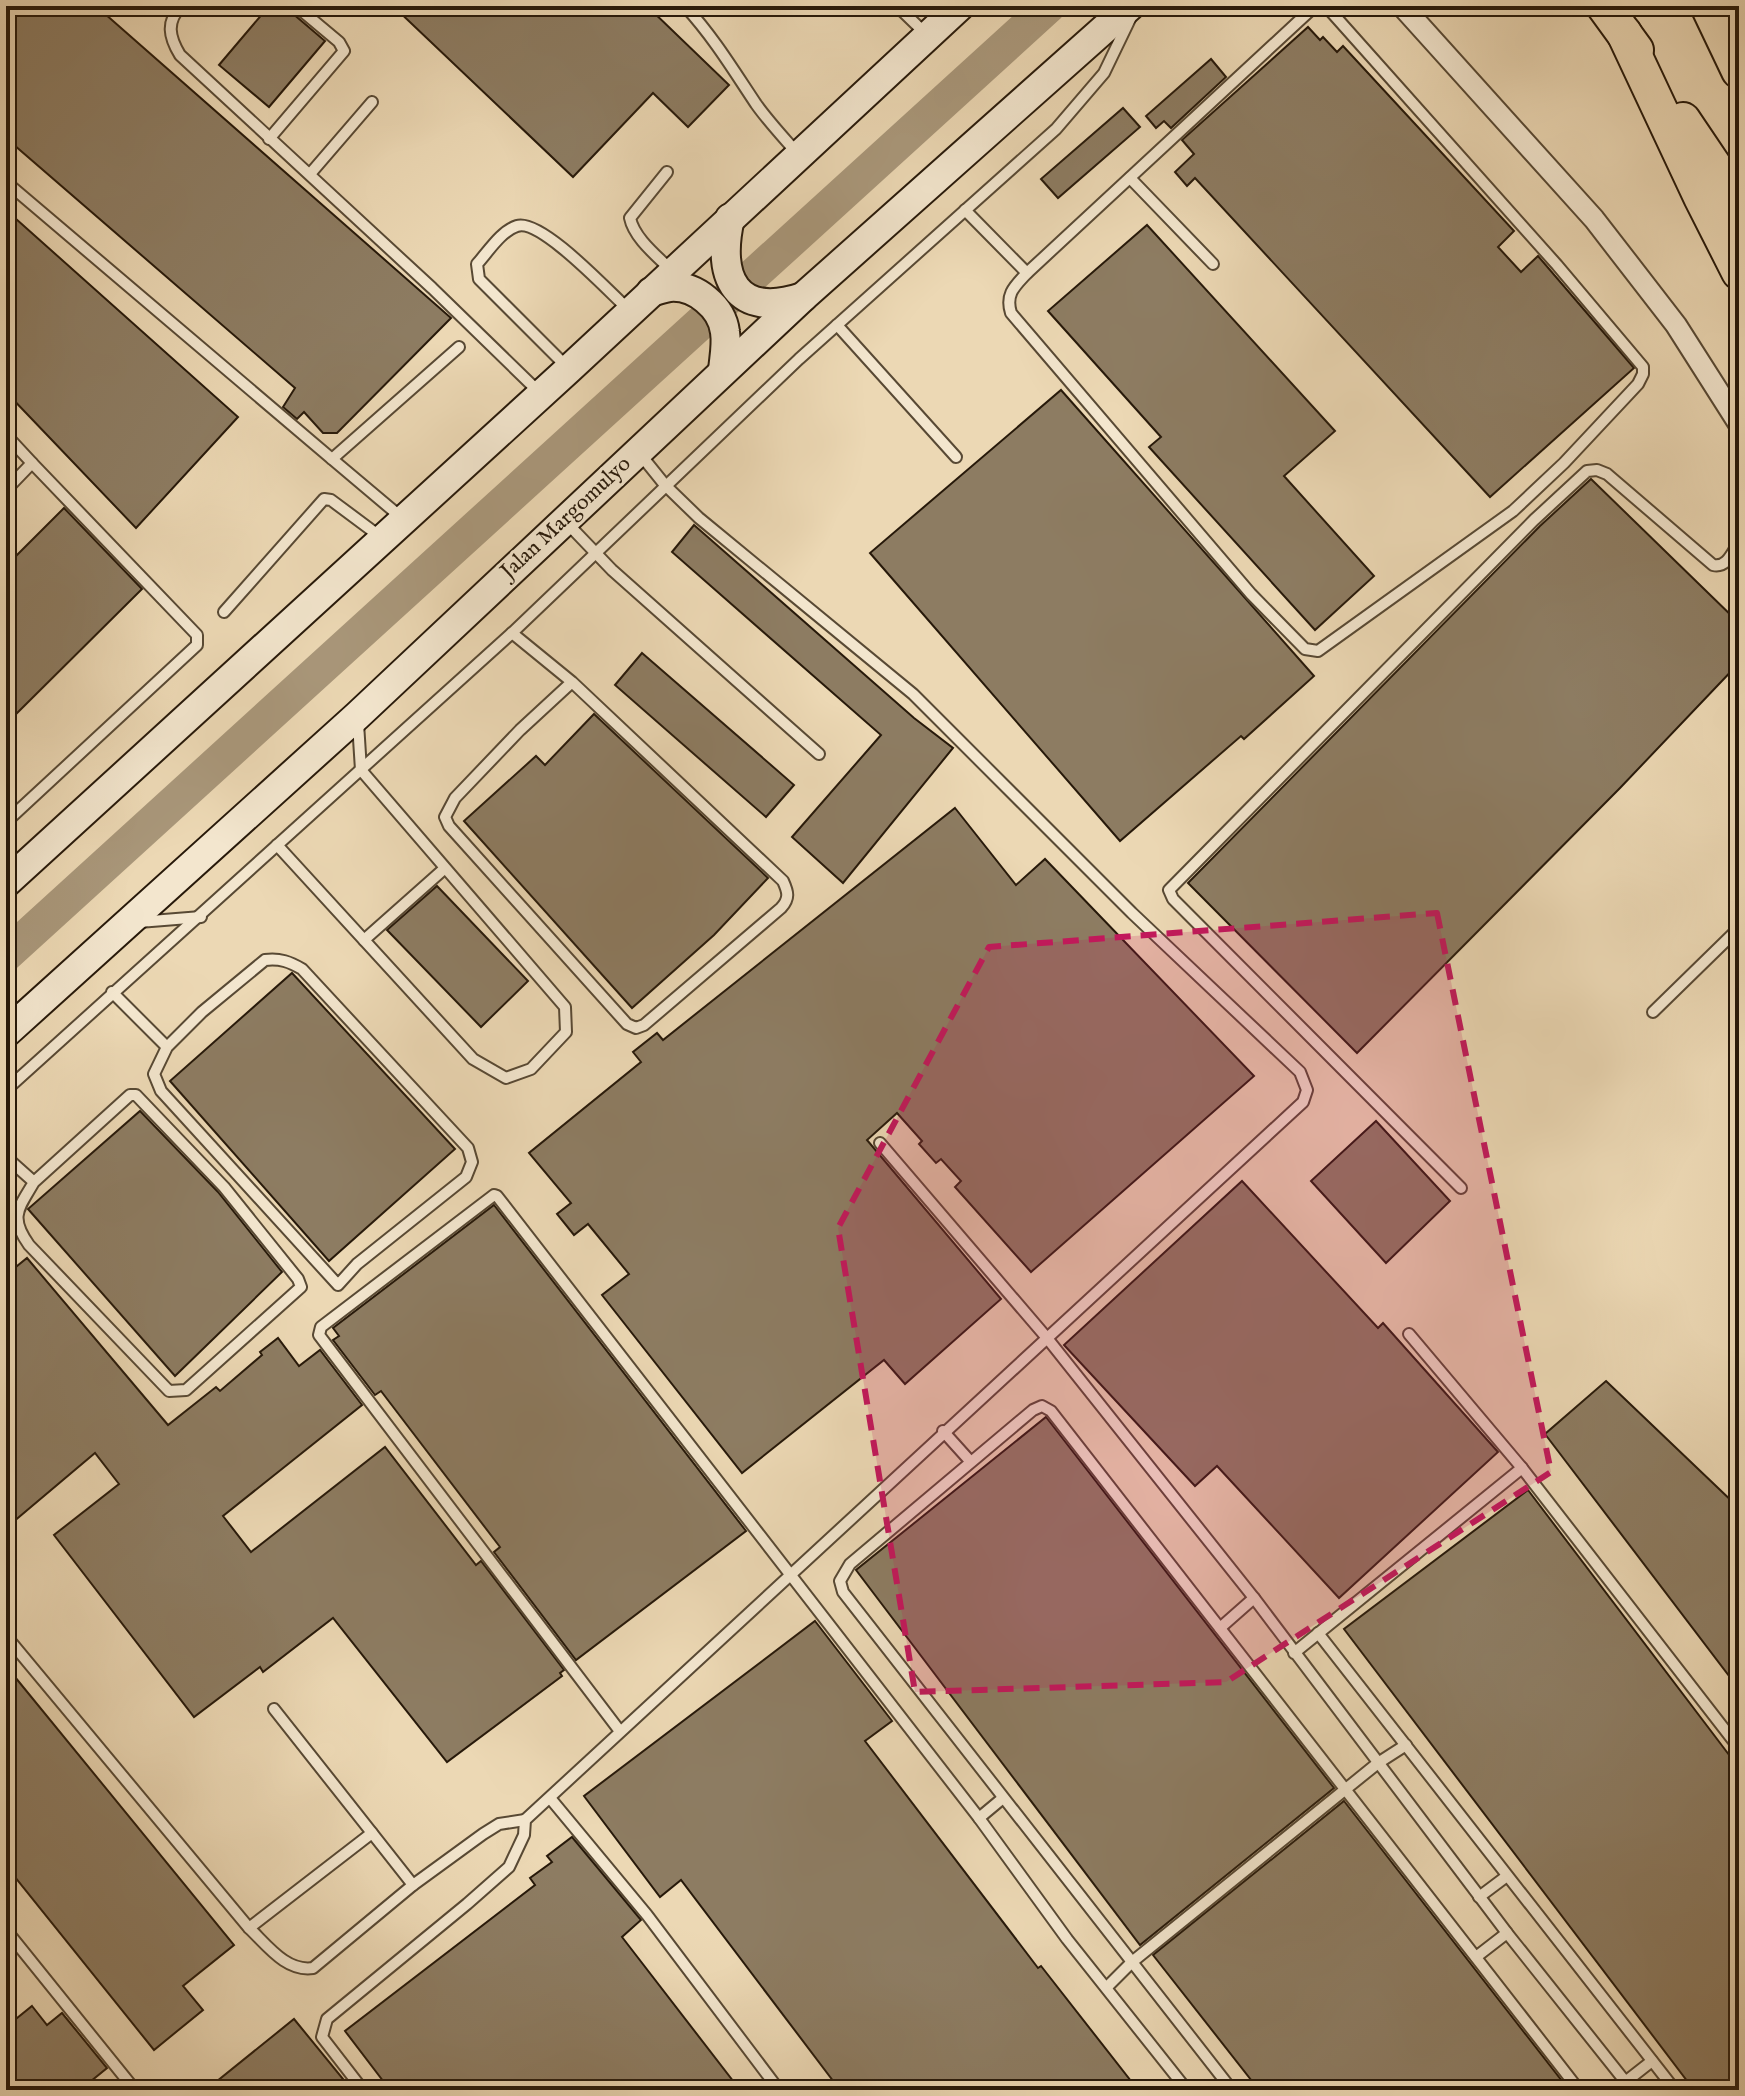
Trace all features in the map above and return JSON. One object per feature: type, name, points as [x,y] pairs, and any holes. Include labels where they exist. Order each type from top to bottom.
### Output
[{"type":"highway","points":[[1604,6],[1739,203]]},
{"type":"highway","points":[[1708,6],[1739,71]]},
{"type":"highway","points":[[1624,33],[1739,272]]},
{"type":"main road","name":"Jalan Margomulyo","points":[[6,1033],[357,716],[793,300],[1133,6]]},
{"type":"main road","points":[[6,883],[630,311],[728,228],[798,154],[928,36],[952,8]]},
{"type":"main road","points":[[728,228],[726,270],[733,283],[744,295],[758,303],[793,300]]},
{"type":"main road","points":[[665,283],[698,293],[714,307],[725,329],[724,365]]},
{"type":"street","points":[[1402,6],[1594,219],[1676,325],[1739,424]]},
{"type":"lane","points":[[181,6],[174,15],[170,33],[180,55],[541,394]]},
{"type":"lane","points":[[269,139],[344,51],[339,42],[296,6]]},
{"type":"lane","points":[[685,6],[734,67],[757,105],[798,154]]},
{"type":"lane","points":[[897,6],[928,36]]},
{"type":"lane","points":[[6,1090],[512,633],[837,325],[1056,129],[1104,73],[1133,6]]},
{"type":"lane","points":[[1315,6],[1027,273],[1011,290],[1008,298],[1011,313],[1251,594],[1305,649],[1318,651],[1513,511],[1564,463],[1638,384],[1643,374],[1643,367],[1557,265],[1326,6]]},
{"type":"lane","points":[[310,174],[372,102]]},
{"type":"lane","points":[[665,283],[645,243],[630,224],[630,218],[667,172]]},
{"type":"lane","points":[[1130,178],[1213,264]]},
{"type":"lane","points":[[6,182],[332,459],[392,528]]},
{"type":"lane","points":[[965,210],[1027,273]]},
{"type":"lane","points":[[569,369],[479,279],[477,264],[505,233],[518,225],[537,228],[630,311]]},
{"type":"lane","points":[[837,325],[956,457]]},
{"type":"lane","points":[[332,459],[459,347]]},
{"type":"lane","points":[[6,435],[197,635],[197,645],[6,822]]},
{"type":"lane","points":[[6,1636],[249,1928],[286,1963],[298,1969],[313,1968],[413,1885],[499,1824],[525,1820],[1303,1102],[1307,1090],[1300,1072],[1132,913],[913,694],[699,518],[665,485],[638,451]]},
{"type":"lane","points":[[6,490],[32,463]]},
{"type":"lane","points":[[1461,1188],[1173,899],[1169,890],[1534,520],[1587,471],[1597,470],[1607,474],[1713,565],[1725,564],[1739,542]]},
{"type":"lane","points":[[224,612],[324,499],[392,528]]},
{"type":"lane","points":[[564,520],[597,554],[819,754]]},
{"type":"lane","points":[[512,633],[572,682],[783,881],[788,892],[787,901],[781,908],[644,1025],[636,1028],[627,1024],[449,826],[445,817],[455,798],[520,730],[572,682]]},
{"type":"lane","points":[[277,845],[473,1059],[506,1078],[531,1069],[566,1032],[565,1007],[361,770],[357,716]]},
{"type":"lane","points":[[364,940],[444,869]]},
{"type":"lane","points":[[126,923],[201,917]]},
{"type":"lane","points":[[1653,1012],[1739,928]]},
{"type":"lane","points":[[265,960],[289,962],[302,969],[468,1148],[472,1162],[466,1177],[357,1264],[338,1285],[161,1091],[154,1074],[167,1047],[202,1012],[265,960]]},
{"type":"lane","points":[[112,992],[167,1047]]},
{"type":"lane","points":[[130,1095],[136,1095],[224,1187],[298,1279],[301,1287],[186,1390],[169,1391],[29,1245],[19,1230],[17,1210],[34,1182],[130,1095]]},
{"type":"lane","points":[[880,1143],[1047,1338],[1254,1598],[1479,1897],[1629,2086]]},
{"type":"lane","points":[[6,1157],[34,1182]]},
{"type":"lane","points":[[619,1730],[319,1335],[321,1327],[492,1196],[497,1196],[979,1818],[1067,1939],[1187,2090]]},
{"type":"lane","points":[[1409,1334],[1522,1468],[1739,1748]]},
{"type":"lane","points":[[1232,2090],[843,1592],[840,1581],[850,1564],[970,1461],[1042,1406],[1051,1411],[1579,2090]]},
{"type":"lane","points":[[943,1431],[970,1461]]},
{"type":"lane","points":[[1294,1653],[1522,1468]]},
{"type":"lane","points":[[1220,1628],[1254,1598]]},
{"type":"lane","points":[[1318,1633],[1675,2090]]},
{"type":"lane","points":[[274,1709],[413,1885]]},
{"type":"lane","points":[[1107,1987],[1132,1962],[1378,1763],[1406,1745]]},
{"type":"lane","points":[[550,1798],[647,1915],[779,2090]]},
{"type":"lane","points":[[979,1818],[1003,1798]]},
{"type":"lane","points":[[363,2090],[322,2037],[327,2019],[509,1867],[524,1835],[525,1820]]},
{"type":"lane","points":[[249,1928],[372,1833]]},
{"type":"lane","points":[[1479,1897],[1507,1876]]},
{"type":"lane","points":[[6,1930],[135,2090]]},
{"type":"lane","points":[[1476,1957],[1507,1933]]},
{"type":"lane","points":[[1615,2090],[1629,2086],[1652,2061]]},
{"type":"highlighted area","points":[[1437,913],[1551,1472],[1226,1682],[915,1692],[838,1228],[989,947]]},
{"type":"building","points":[[6,6],[96,6],[451,318],[337,433],[323,433],[304,412],[297,419],[283,407],[295,388],[6,138]]},
{"type":"building","points":[[269,6],[288,6],[325,41],[269,107],[219,65]]},
{"type":"building","points":[[393,6],[647,6],[729,85],[688,127],[653,93],[573,177]]},
{"type":"building","points":[[1308,27],[1337,52],[1343,46],[1514,231],[1498,247],[1521,272],[1538,256],[1634,368],[1490,497],[1195,178],[1187,186],[1175,172],[1194,154],[1182,140]]},
{"type":"building","points":[[1211,59],[1226,77],[1171,128],[1164,121],[1156,128],[1146,116]]},
{"type":"building","points":[[1123,108],[1140,127],[1058,198],[1041,179]]},
{"type":"building","points":[[6,210],[238,417],[136,528],[6,392]]},
{"type":"building","points":[[1147,225],[1335,431],[1284,476],[1374,576],[1315,630],[1149,447],[1161,437],[1048,311]]},
{"type":"building","points":[[1061,390],[1314,676],[1244,739],[1241,736],[1120,841],[870,553]]},
{"type":"building","points":[[1591,479],[1739,623],[1739,663],[1620,788],[1357,1053],[1188,883],[1540,526]]},
{"type":"building","points":[[64,508],[142,589],[6,724],[6,566]]},
{"type":"building","points":[[694,525],[914,718],[953,748],[843,883],[792,837],[881,735],[672,552]]},
{"type":"building","points":[[642,653],[794,785],[766,817],[615,685]]},
{"type":"building","points":[[594,714],[768,878],[714,935],[632,1008],[464,821],[536,756],[545,765]]},
{"type":"building","points":[[955,808],[1016,885],[1045,859],[1254,1076],[1031,1272],[955,1187],[961,1181],[941,1159],[936,1163],[919,1144],[922,1141],[897,1113],[867,1140],[1001,1299],[905,1384],[884,1360],[742,1473],[602,1295],[629,1274],[588,1224],[574,1235],[557,1214],[571,1203],[529,1153],[641,1062],[633,1052],[657,1033],[663,1040]]},
{"type":"building","points":[[437,886],[528,981],[481,1027],[387,930]]},
{"type":"building","points":[[292,973],[455,1149],[329,1261],[170,1081]]},
{"type":"building","points":[[140,1111],[218,1192],[282,1272],[175,1376],[28,1209]]},
{"type":"building","points":[[1376,1121],[1450,1201],[1386,1263],[1311,1181]]},
{"type":"building","points":[[1242,1181],[1378,1328],[1383,1323],[1498,1452],[1339,1598],[1217,1466],[1195,1486],[1064,1345]]},
{"type":"building","points":[[494,1205],[746,1531],[576,1660],[494,1552],[500,1547],[381,1391],[375,1395],[333,1340],[339,1336],[333,1328]]},
{"type":"building","points":[[27,1258],[168,1425],[216,1387],[220,1391],[278,1338],[299,1366],[320,1350],[362,1405],[223,1516],[251,1552],[385,1447],[476,1565],[481,1561],[564,1670],[560,1673],[562,1676],[447,1762],[333,1618],[263,1672],[260,1667],[194,1717],[54,1535],[119,1484],[95,1453],[6,1528],[6,1275]]},
{"type":"building","points":[[1606,1381],[1739,1508],[1739,1689],[1545,1434]]},
{"type":"building","points":[[1046,1417],[1334,1788],[1140,1945],[856,1570]]},
{"type":"building","points":[[1528,1490],[1739,1768],[1739,2090],[1694,2090],[1344,1629]]},
{"type":"building","points":[[815,1621],[892,1721],[865,1741],[1038,1968],[1041,1966],[1138,2090],[840,2090],[681,1880],[660,1897],[584,1796]]},
{"type":"building","points":[[6,1666],[234,1945],[183,1986],[203,2010],[154,2050],[6,1866]]},
{"type":"building","points":[[1344,1801],[1569,2090],[1259,2090],[1153,1955]]},
{"type":"building","points":[[572,1837],[641,1920],[622,1937],[740,2090],[390,2090],[345,2031],[535,1885],[530,1878],[552,1862],[547,1856]]},
{"type":"building","points":[[32,2006],[47,2025],[62,2013],[107,2068],[80,2090],[6,2090],[6,2027]]},
{"type":"building","points":[[294,2019],[352,2090],[206,2090]]},
{"type":"waterway","points":[[6,955],[1049,6]]}]
